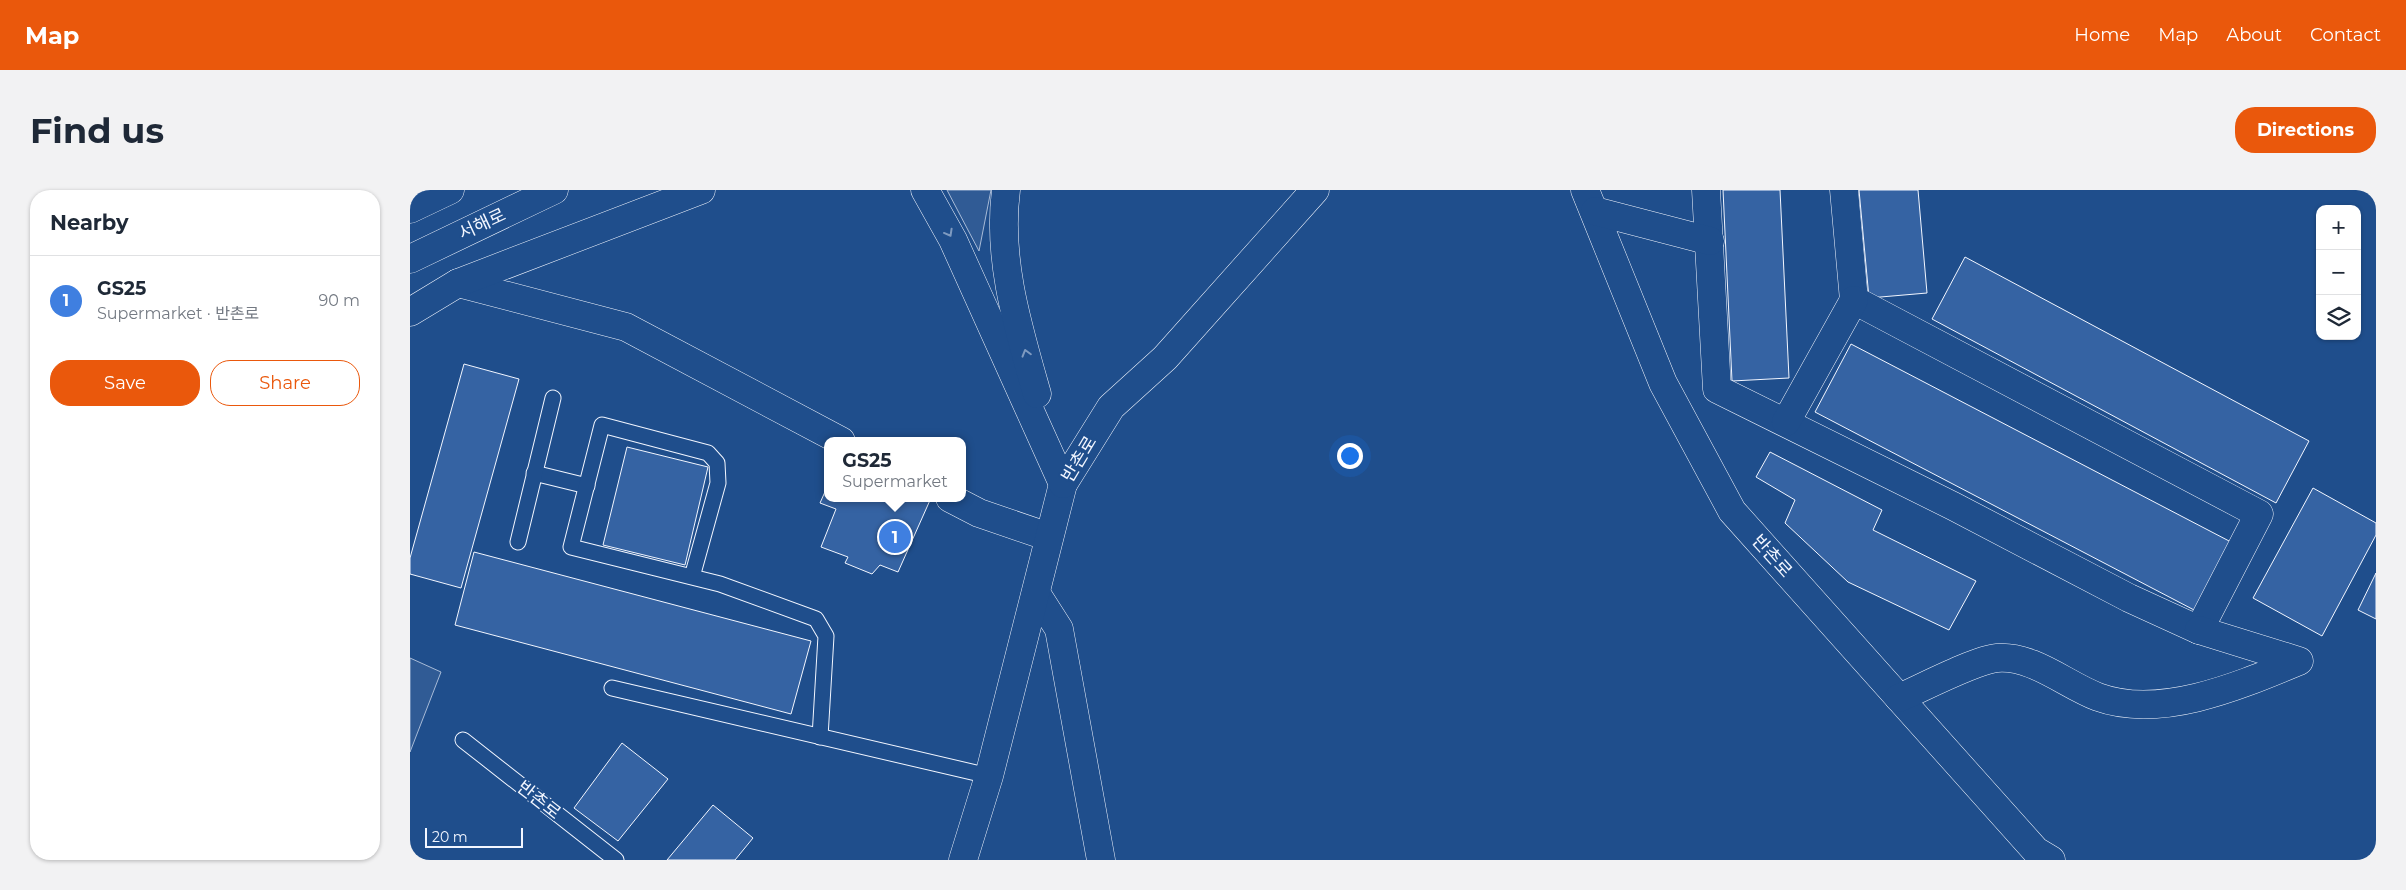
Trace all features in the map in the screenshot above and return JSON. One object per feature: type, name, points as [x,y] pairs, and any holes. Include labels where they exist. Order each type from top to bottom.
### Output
[{"type":"main road","points":[[410,210],[450,190]]},
{"type":"main road","name":"서해로","points":[[410,259],[554,190]]},
{"type":"main road","points":[[410,312],[458,283],[701,190]]},
{"type":"main road","points":[[925,190],[953,240],[1063,484]]},
{"type":"main road","points":[[1006,190],[1004,241],[1006,274],[1015,316],[1063,484]]},
{"type":"main road","name":"반촌로","points":[[963,860],[989,776],[1063,484],[1111,407],[1165,358],[1315,190]]},
{"type":"main road","points":[[1706,190],[1717,389],[1953,506],[2130,598],[2199,630],[2299,661],[2235,687],[2179,701],[2134,704],[2099,697],[2020,659],[1996,658],[1899,698]]},
{"type":"main road","points":[[1786,422],[1854,300],[1844,190]]},
{"type":"main road","points":[[1590,200],[1710,240]]},
{"type":"main road","name":"반촌로","points":[[1590,200],[1663,383],[1732,511],[2036,851],[2051,860]]},
{"type":"main road","points":[[458,283],[626,327],[833,437]]},
{"type":"main road","points":[[1854,300],[2259,514],[2199,630]]},
{"type":"main road","points":[[958,502],[979,513],[1049,537]]},
{"type":"main road","points":[[1036,593],[1059,629],[1101,860]]},
{"type":"lane","points":[[518,542],[553,398]]},
{"type":"lane","points":[[692,577],[718,483],[717,463],[708,453],[602,425],[571,547],[720,584],[816,619],[826,636],[820,736]]},
{"type":"lane","points":[[534,473],[588,486]]},
{"type":"lane","points":[[612,688],[989,776]]},
{"type":"lane","name":"반촌로","points":[[463,740],[616,860]]},
{"type":"shaded area","points":[[947,190],[991,190],[979,251]]},
{"type":"shaded area","points":[[410,658],[441,672],[410,752]]},
{"type":"building","points":[[1723,190],[1780,190],[1789,378],[1732,381]]},
{"type":"building","points":[[1859,190],[1918,190],[1927,293],[1869,298]]},
{"type":"building","points":[[1965,257],[2309,441],[2276,503],[1932,319]]},
{"type":"building","points":[[1851,344],[2231,542],[2196,611],[1815,412]]},
{"type":"building","points":[[464,364],[519,379],[461,588],[410,574],[410,558]]},
{"type":"building","points":[[627,447],[708,467],[685,565],[603,545]]},
{"type":"building","points":[[1770,452],[1882,510],[1873,530],[1976,581],[1949,630],[1848,582],[1785,523],[1795,500],[1756,477]]},
{"type":"building","points":[[2313,488],[2376,523],[2376,535],[2322,636],[2253,598]]},
{"type":"building","points":[[824,494],[824,502],[929,502],[898,572],[880,565],[872,574],[845,563],[848,557],[821,547],[836,509],[820,503]]},
{"type":"building","points":[[474,552],[811,641],[791,714],[455,625]]},
{"type":"building","points":[[2376,573],[2376,619],[2358,610]]},
{"type":"building","points":[[622,743],[668,779],[618,841],[574,808]]},
{"type":"building","points":[[713,805],[753,838],[735,860],[667,860]]},
{"type":"place","name":"GS25","points":[[895,537]]}]
